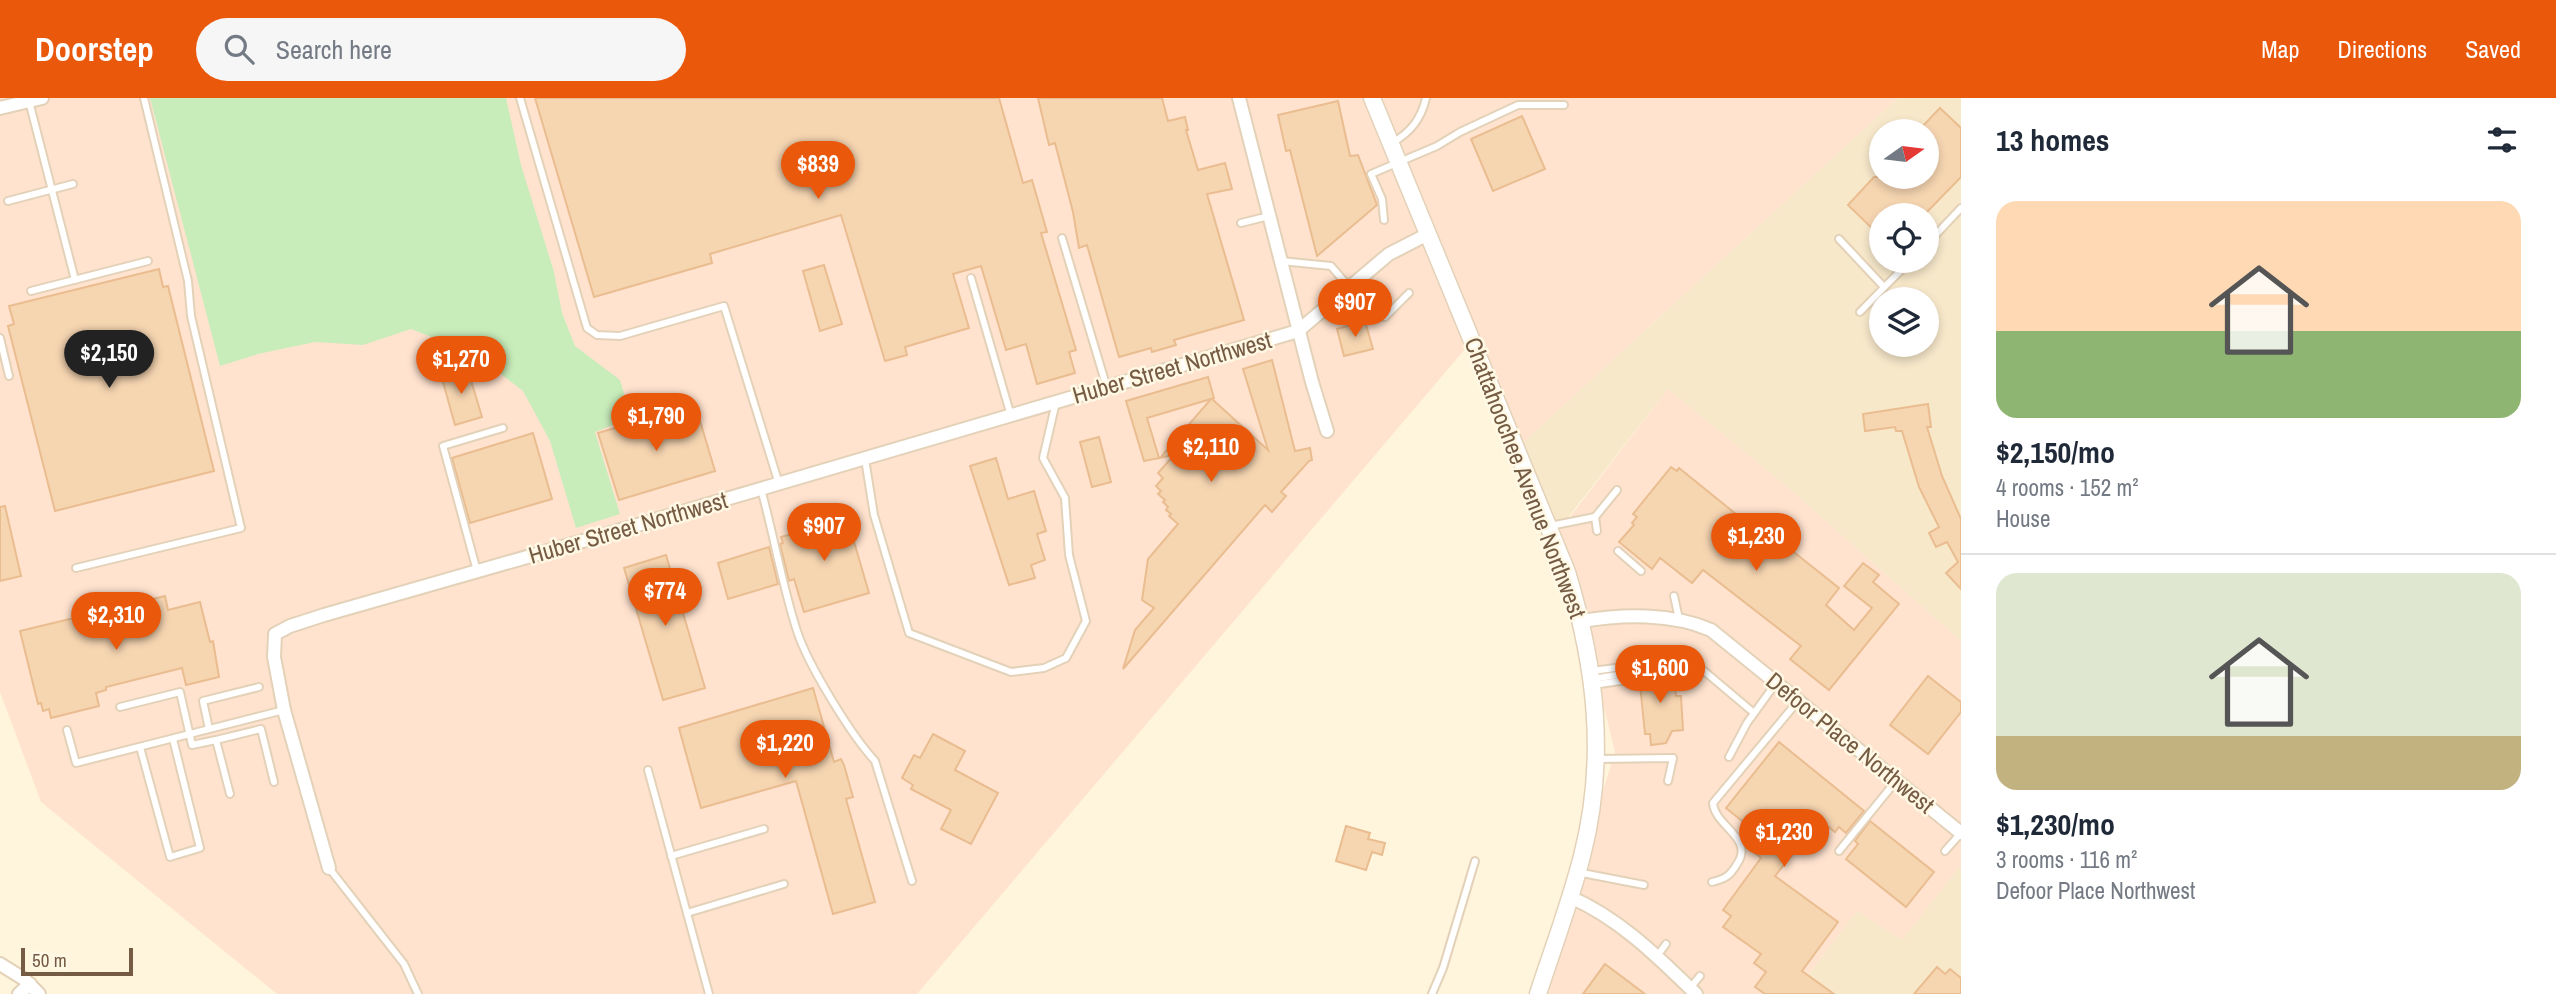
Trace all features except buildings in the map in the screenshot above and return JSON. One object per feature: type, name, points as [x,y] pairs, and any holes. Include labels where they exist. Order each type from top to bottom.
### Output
[{"type":"street","points":[[1239,98],[1298,331],[1327,431]]},
{"type":"street","name":"Chattahoochee Avenue Northwest","points":[[1371,98],[1567,572],[1582,621],[1592,678],[1596,759],[1589,822],[1570,897],[1538,994]]},
{"type":"street","points":[[0,108],[36,100]]},
{"type":"street","name":"Huber Street Northwest","points":[[329,869],[284,710],[274,657],[275,634],[324,615],[1298,331],[1389,254],[1428,234]]},
{"type":"street","name":"Defoor Place Northwest","points":[[1582,621],[1601,618],[1679,619],[1711,630],[1961,833]]},
{"type":"street","points":[[1570,897],[1592,906],[1657,956],[1693,991]]},
{"type":"street","points":[[0,964],[34,989]]},
{"type":"street","points":[[19,994],[34,989]]},
{"type":"lane","points":[[76,568],[241,528],[191,316],[188,281],[144,98]]},
{"type":"lane","points":[[520,98],[587,328],[597,335],[620,336],[723,306],[779,484]]},
{"type":"lane","points":[[1391,144],[1409,133],[1423,111],[1426,98]]},
{"type":"lane","points":[[36,100],[52,190],[75,280]]},
{"type":"lane","points":[[1384,220],[1382,199],[1371,174],[1518,106],[1563,105]]},
{"type":"lane","points":[[8,201],[73,184]]},
{"type":"lane","points":[[1939,231],[1961,208]]},
{"type":"lane","points":[[1241,223],[1269,216]]},
{"type":"lane","points":[[1062,238],[1107,388]]},
{"type":"lane","points":[[1839,239],[1884,287],[1898,273]]},
{"type":"lane","points":[[31,291],[148,261]]},
{"type":"lane","points":[[1281,261],[1331,266],[1350,288]]},
{"type":"lane","points":[[971,278],[1011,416]]},
{"type":"lane","points":[[1335,300],[1345,310],[1385,317],[1409,293]]},
{"type":"lane","points":[[1860,312],[1869,303]]},
{"type":"lane","points":[[0,338],[9,376]]},
{"type":"lane","points":[[865,458],[874,515],[909,632],[1011,672],[1044,668],[1066,658],[1086,621],[1069,555],[1065,498],[1043,458],[1056,402]]},
{"type":"lane","points":[[477,571],[443,446],[503,428]]},
{"type":"lane","points":[[761,489],[797,633],[822,681],[863,747],[875,761],[912,881]]},
{"type":"lane","points":[[1548,527],[1595,517],[1617,490]]},
{"type":"lane","points":[[1595,517],[1597,531]]},
{"type":"lane","points":[[1618,551],[1641,571]]},
{"type":"lane","points":[[1674,596],[1679,619]]},
{"type":"lane","points":[[1662,654],[1679,655],[1698,665],[1754,713]]},
{"type":"lane","points":[[1619,669],[1628,660],[1644,656]]},
{"type":"lane","points":[[1663,669],[1698,665]]},
{"type":"lane","points":[[1619,669],[1646,670],[1592,678],[1619,669]]},
{"type":"lane","points":[[1729,757],[1754,713],[1776,683]]},
{"type":"lane","points":[[209,729],[203,701],[259,687]]},
{"type":"lane","points":[[120,707],[180,692],[192,745],[261,729],[274,782]]},
{"type":"lane","points":[[1712,883],[1727,878],[1742,857],[1740,842],[1717,815],[1713,803],[1798,701]]},
{"type":"lane","points":[[67,730],[75,763],[284,710]]},
{"type":"lane","points":[[140,747],[170,857],[200,848],[173,739]]},
{"type":"lane","points":[[216,740],[230,793]]},
{"type":"lane","points":[[1596,759],[1673,758],[1668,781]]},
{"type":"lane","points":[[648,770],[709,994]]},
{"type":"lane","points":[[1839,851],[1896,781]]},
{"type":"lane","points":[[671,856],[764,829]]},
{"type":"lane","points":[[1945,851],[1961,833]]},
{"type":"lane","points":[[1432,994],[1443,968],[1475,861]]},
{"type":"lane","points":[[329,869],[404,964],[418,994]]},
{"type":"lane","points":[[1577,872],[1644,885]]},
{"type":"lane","points":[[687,913],[784,884]]},
{"type":"lane","points":[[1657,956],[1666,944]]},
{"type":"lane","points":[[1693,991],[1700,976]]},
{"type":"shaded area","points":[[0,98],[1898,98],[1875,119],[1869,119],[1869,125],[1516,449],[1471,342],[917,994],[277,994],[41,802],[0,692]]},
{"type":"shaded area","points":[[1898,98],[1961,98],[1961,641],[1791,490],[1668,389],[1552,538],[1516,449],[1869,125],[1869,189],[1939,189],[1939,119],[1875,119]]},
{"type":"shaded area","points":[[1668,389],[1791,490],[1961,641],[1961,865],[1902,940],[1857,911],[1794,994],[1540,994],[1615,752],[1575,591],[1553,539]]},
{"type":"shaded area","points":[[1961,865],[1961,994],[1794,994],[1857,911],[1902,939]]},
{"type":"green space","points":[[150,98],[506,98],[521,165],[554,272],[562,313],[575,346],[620,380],[631,418],[595,432],[620,514],[576,528],[550,441],[523,391],[475,354],[411,329],[363,345],[315,342],[258,354],[220,366]]}]
